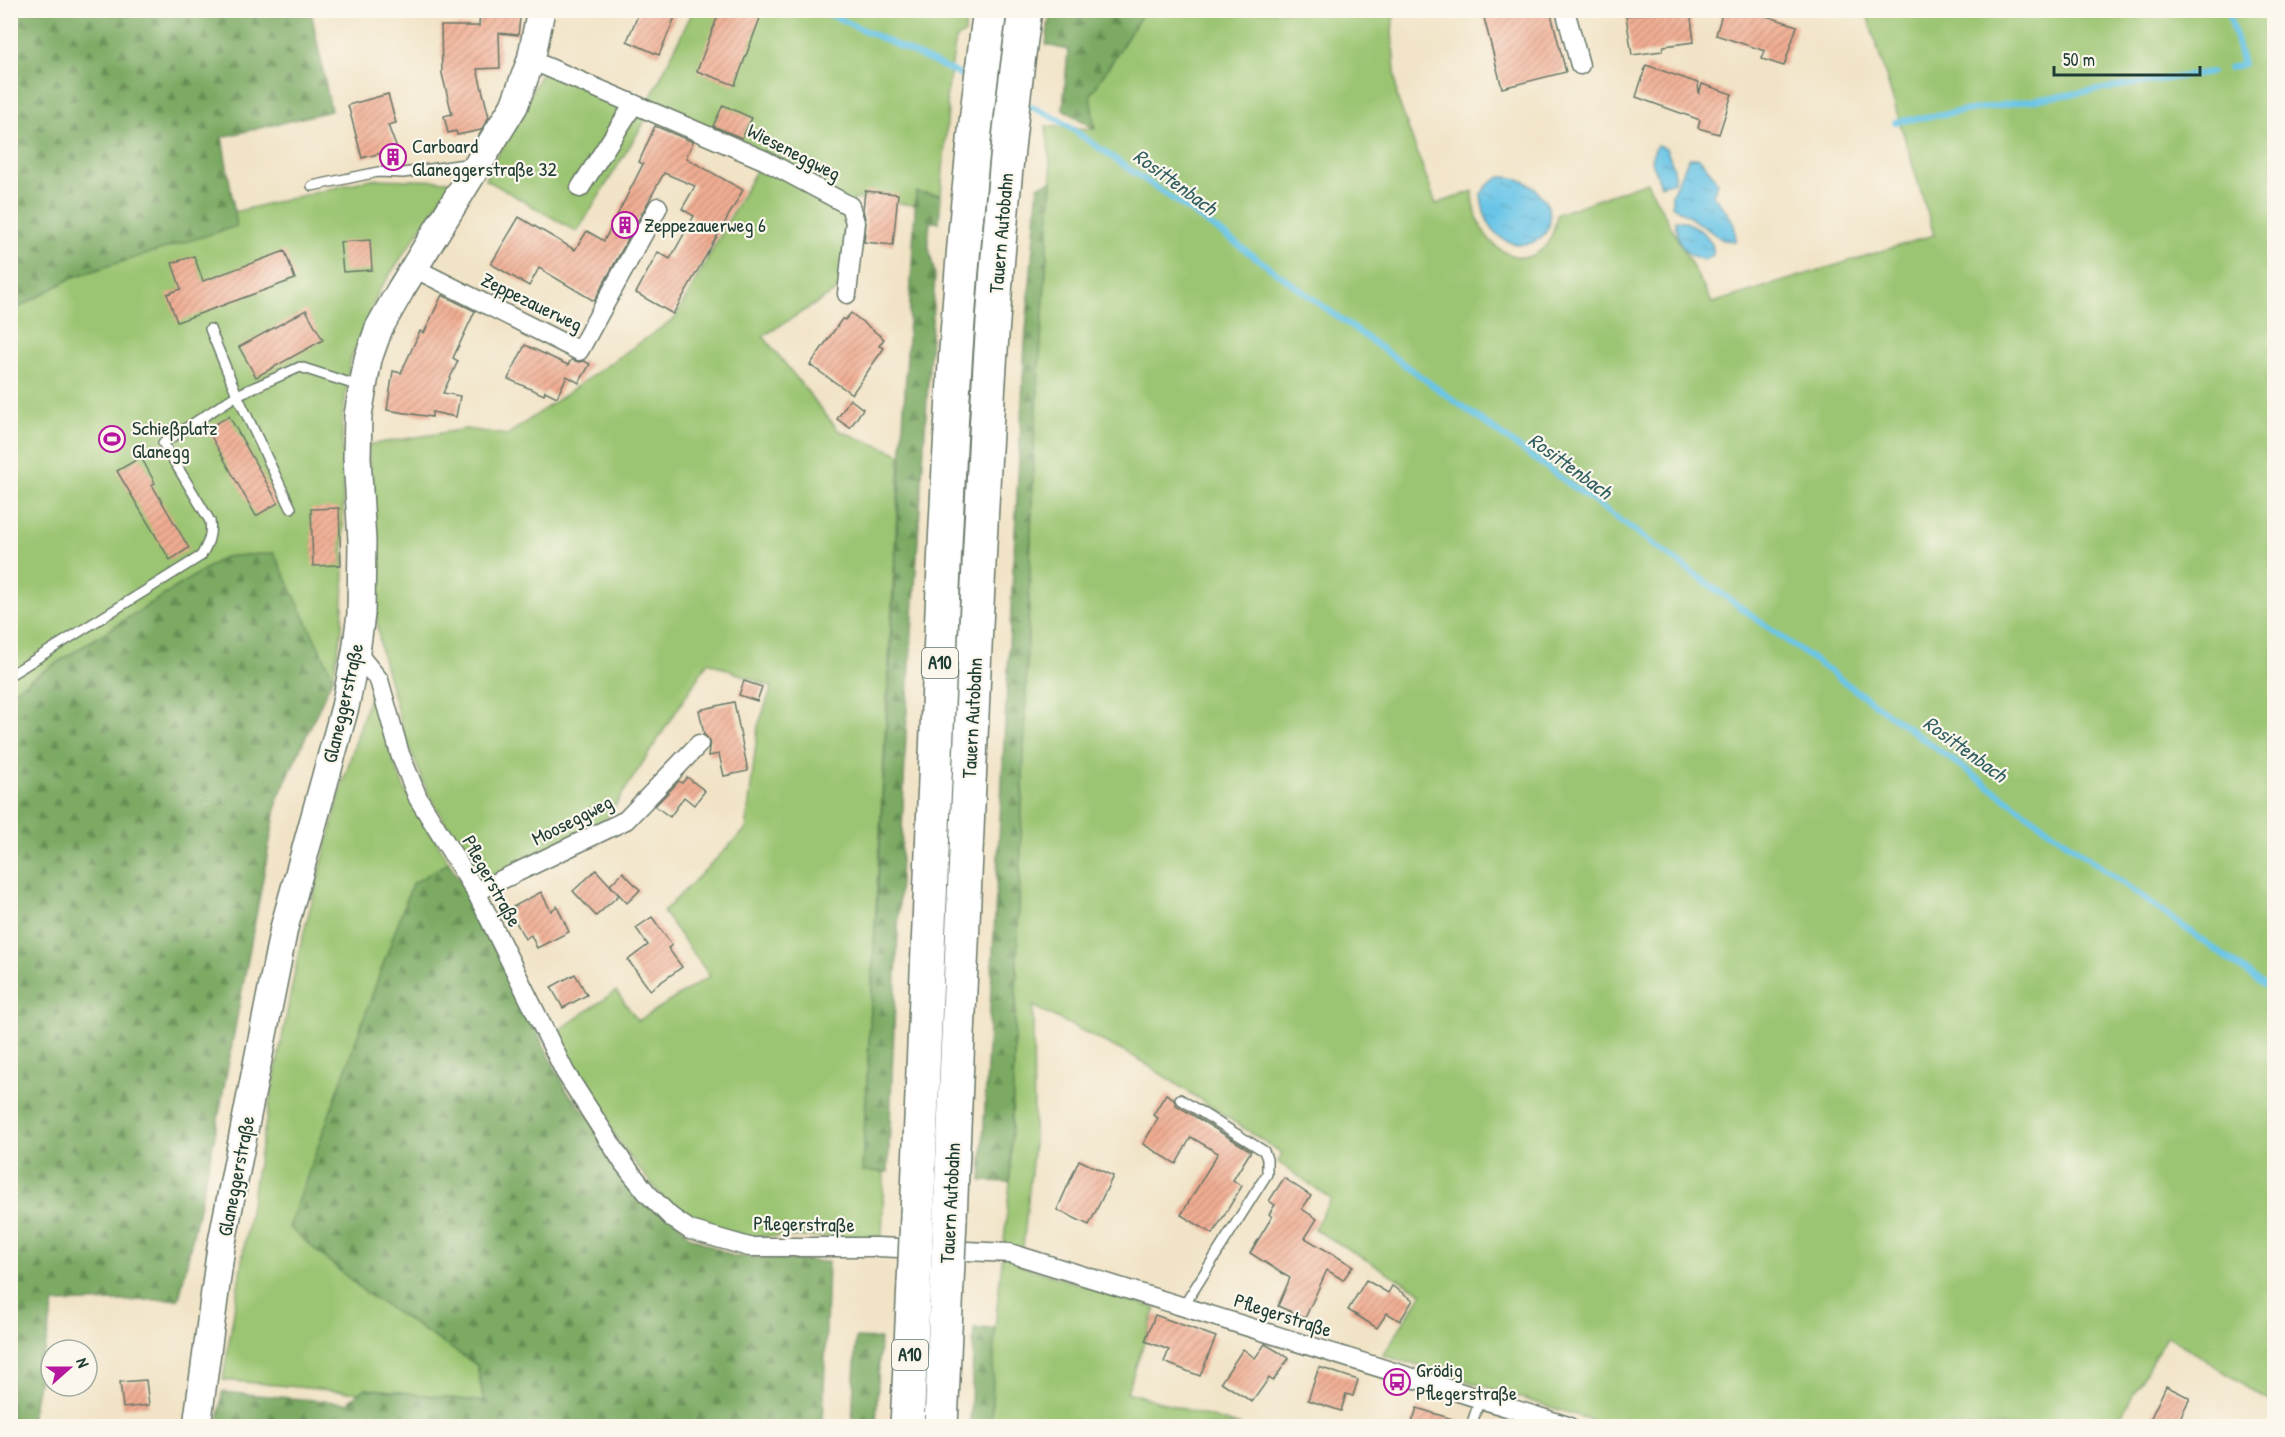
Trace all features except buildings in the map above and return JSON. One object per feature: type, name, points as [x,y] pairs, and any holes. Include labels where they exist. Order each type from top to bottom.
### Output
[{"type":"highway","name":"Tauern Autobahn","points":[[907,1426],[945,537],[958,332],[978,110],[990,10]]},
{"type":"highway","name":"Tauern Autobahn","points":[[941,1426],[979,554],[990,362],[1015,76],[1024,10]]},
{"type":"street","name":"Glaneggerstraße","points":[[197,1426],[221,1247],[284,928],[345,707],[356,652],[360,614],[362,541],[357,457],[358,415],[368,359],[380,328],[414,268],[514,106],[531,60],[541,10]]},
{"type":"street","points":[[1565,10],[1580,65]]},
{"type":"street","name":"Wieseneggweg","points":[[531,60],[764,160],[850,206],[855,222],[848,294]]},
{"type":"street","points":[[580,188],[634,104]]},
{"type":"street","name":"Zeppezauerweg","points":[[414,268],[579,351],[658,207]]},
{"type":"street","name":"Pflegerstraße","points":[[356,652],[379,680],[400,754],[418,798],[476,892],[565,1072],[602,1132],[647,1192],[671,1217],[690,1230],[748,1246],[877,1247],[1010,1254],[1321,1352],[1568,1426]]},
{"type":"street","name":"Mooseggweg","points":[[476,892],[626,820],[699,744]]},
{"type":"lane","points":[[312,186],[378,172],[403,173],[480,162]]},
{"type":"lane","points":[[210,329],[237,395],[291,508]]},
{"type":"lane","points":[[10,675],[201,556],[209,543],[212,531],[210,521],[163,443],[237,395],[300,367],[362,387]]},
{"type":"lane","points":[[1180,1099],[1264,1151],[1267,1159],[1267,1174],[1183,1307]]},
{"type":"lane","points":[[1471,1426],[1480,1399]]},
{"type":"green space","points":[[11,10],[311,11],[331,111],[222,137],[237,226],[73,277],[11,312]]},
{"type":"green space","points":[[693,11],[966,11],[965,33],[956,39],[946,99],[948,109],[941,195],[916,192],[915,205],[854,199],[841,288],[763,336],[838,430],[900,454],[862,1171],[884,1172],[882,1238],[747,1236],[709,1226],[685,1215],[663,1198],[625,1151],[583,1086],[555,1033],[616,991],[638,1021],[710,976],[663,912],[746,829],[758,726],[772,687],[708,662],[605,821],[480,882],[427,791],[404,734],[381,651],[373,592],[368,445],[466,429],[507,435],[675,318],[765,154],[648,103]]},
{"type":"green space","points":[[1050,11],[1144,11],[1090,96],[1095,129],[1063,109],[1068,50],[1046,45]]},
{"type":"green space","points":[[1144,11],[1394,11],[1392,32],[1397,97],[1436,204],[1473,191],[1476,213],[1484,232],[1497,246],[1511,255],[1526,257],[1540,251],[1550,237],[1557,214],[1647,182],[1712,303],[1934,235],[1866,11],[2274,11],[2274,1404],[2167,1335],[2115,1426],[1611,1426],[1383,1355],[1422,1293],[1314,1229],[1331,1199],[1278,1162],[1282,1153],[1138,1059],[1033,1006],[1034,1143],[1021,1266],[1156,1308],[1127,1392],[1241,1426],[991,1426],[995,1328],[1010,1182],[1034,443],[1052,181],[1046,126],[1094,129],[1090,96]]},
{"type":"green space","points":[[550,73],[647,118],[577,232],[485,179],[541,74]]},
{"type":"green space","name":"Schießplatz Glanegg","points":[[371,179],[453,181],[380,289],[350,361],[342,423],[344,578],[342,630],[333,677],[273,553],[224,557],[11,692],[11,312],[73,277],[236,226],[234,212]]},
{"type":"green space","points":[[1052,181],[1034,443],[1010,1182],[981,1181],[1025,344],[1038,186]]},
{"type":"green space","points":[[916,192],[941,195],[939,222],[930,222],[928,243],[935,275],[907,710],[888,1172],[862,1171]]},
{"type":"green space","points":[[274,553],[333,677],[278,798],[215,1135],[179,1299],[54,1303],[47,1338],[39,1338],[39,1379],[30,1424],[11,1424],[11,692],[224,557]]},
{"type":"green space","points":[[371,691],[376,697],[389,750],[405,790],[449,862],[289,1227],[366,1293],[477,1365],[484,1402],[365,1388],[359,1393],[223,1380],[255,1179],[298,955],[342,786]]},
{"type":"green space","points":[[449,862],[471,900],[567,1091],[689,1236],[733,1256],[828,1262],[823,1426],[218,1426],[222,1392],[347,1403],[365,1388],[484,1402],[477,1365],[366,1293],[289,1227],[412,884]]},
{"type":"green space","points":[[995,1328],[991,1426],[970,1426],[974,1329]]},
{"type":"green space","points":[[856,1338],[880,1339],[876,1426],[852,1426]]},
{"type":"water","points":[[1657,145],[1666,148],[1674,169],[1674,181],[1661,186],[1651,159]]},
{"type":"water","points":[[1689,158],[1699,158],[1713,175],[1717,183],[1713,196],[1733,222],[1735,241],[1723,240],[1672,205],[1672,194]]},
{"type":"water","points":[[1500,177],[1527,183],[1547,204],[1550,222],[1545,234],[1535,241],[1522,244],[1509,242],[1496,233],[1486,218],[1481,194],[1488,185]]},
{"type":"water","points":[[1675,220],[1688,223],[1707,236],[1713,248],[1713,255],[1704,260],[1690,255],[1679,241]]},
{"type":"waterway","name":"Rosittenbach","points":[[820,10],[970,79]]},
{"type":"waterway","points":[[2228,10],[2243,64],[2229,68]]},
{"type":"waterway","points":[[1895,122],[2211,72]]},
{"type":"waterway","name":"Rosittenbach","points":[[1023,103],[1059,120],[1230,239],[2274,992]]},
{"type":"place","name":"Carboard Glaneggerstraße 32","points":[[393,157]]},
{"type":"place","name":"Zeppezauerweg 6","points":[[625,225]]},
{"type":"place","name":"Schießplatz Glanegg","points":[[112,439]]},
{"type":"place","name":"Grödig Pflegerstraße","points":[[1397,1382]]}]
